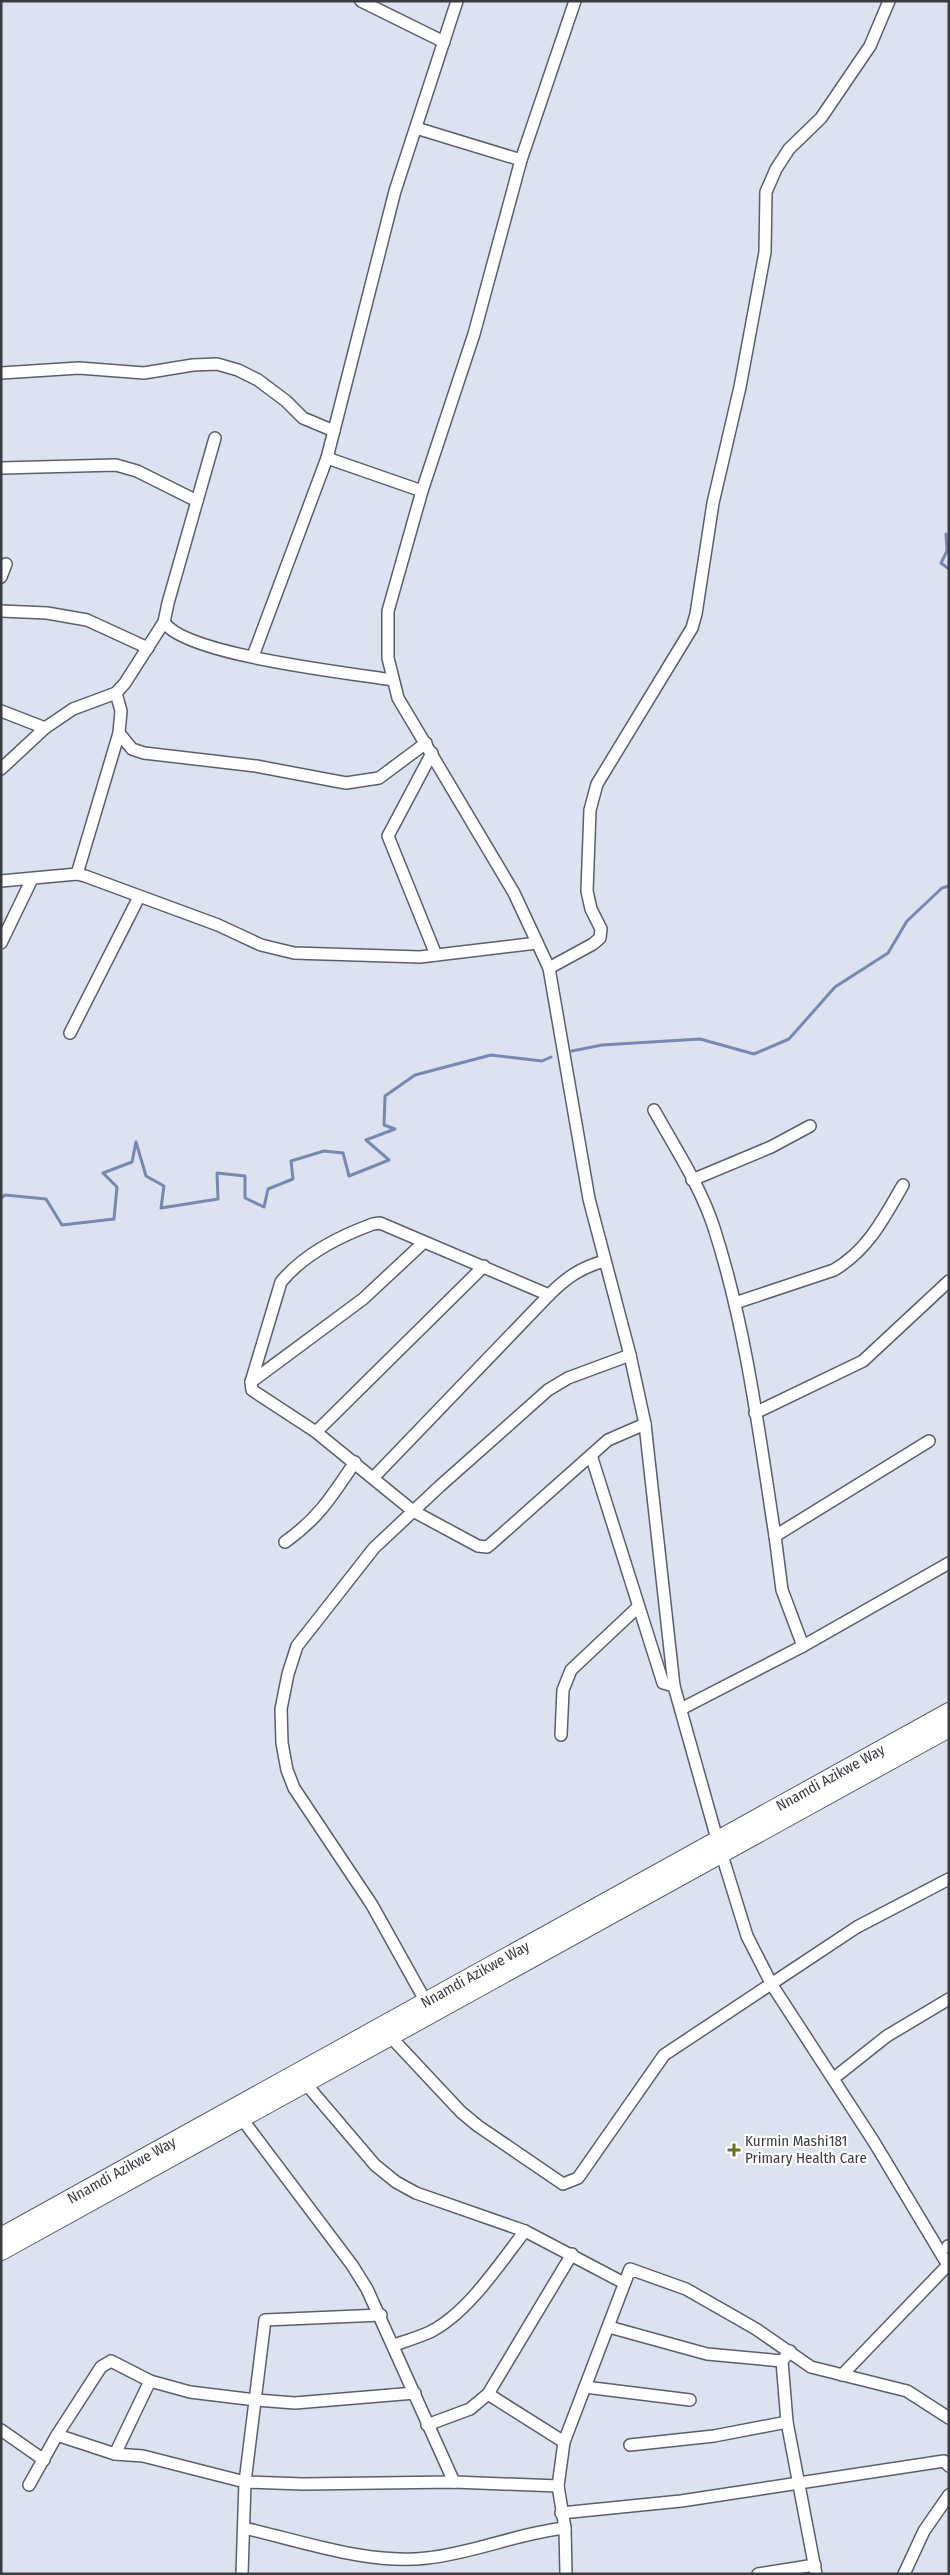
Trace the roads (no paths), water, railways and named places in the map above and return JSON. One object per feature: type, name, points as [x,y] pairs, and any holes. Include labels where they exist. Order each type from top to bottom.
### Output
[{"type":"highway","name":"Nnamdi Azikwe Way","points":[[1,2237],[387,2031],[720,1847],[949,1712]]},
{"type":"highway","name":"Nnamdi Azikwe Way","points":[[1,2251],[306,2084],[387,2031],[426,2002],[949,1728]]},
{"type":"street","points":[[361,1],[444,42]]},
{"type":"street","points":[[253,656],[327,458],[395,191],[457,1]]},
{"type":"street","points":[[575,1],[521,160],[474,334],[422,492],[388,611],[388,658],[398,698],[514,893],[549,968],[588,1199],[630,1355],[644,1424],[674,1686],[720,1847],[748,1936],[772,1985],[946,2247],[948,2266],[842,2375]]},
{"type":"street","points":[[549,968],[593,944],[600,938],[601,929],[591,909],[587,891],[590,810],[597,784],[692,628],[696,614],[713,503],[740,387],[765,252],[766,192],[776,169],[789,150],[820,118],[870,46],[889,1]]},
{"type":"street","points":[[416,128],[521,160]]},
{"type":"street","points":[[1,373],[79,368],[144,373],[194,365],[217,364],[238,370],[258,380],[286,401],[303,418],[334,431]]},
{"type":"street","points":[[4,763],[45,728],[84,703],[107,698],[116,693],[125,683],[148,648],[164,622],[215,438]]},
{"type":"street","points":[[327,458],[422,492]]},
{"type":"street","points":[[1,468],[116,465],[137,471],[197,501]]},
{"type":"street","points":[[1,577],[6,564]]},
{"type":"street","points":[[1,611],[47,613],[87,620],[148,648]]},
{"type":"street","points":[[164,622],[169,630],[190,640],[224,651],[393,680]]},
{"type":"street","points":[[77,874],[119,733],[120,711],[116,693]]},
{"type":"street","points":[[1,711],[45,728]]},
{"type":"street","points":[[119,733],[132,749],[144,753],[256,766],[346,783],[379,778],[429,748]]},
{"type":"street","points":[[429,748],[388,836],[436,955]]},
{"type":"street","points":[[1,881],[77,874],[218,925],[261,945],[278,951],[294,953],[420,958],[537,942]]},
{"type":"street","points":[[1,943],[32,879]]},
{"type":"street","points":[[70,1034],[140,897]]},
{"type":"street","points":[[654,1110],[692,1180],[714,1226],[735,1303],[756,1413],[782,1590],[803,1646]]},
{"type":"street","points":[[692,1180],[771,1148],[810,1126]]},
{"type":"street","points":[[735,1303],[834,1270],[847,1262],[877,1231],[903,1185]]},
{"type":"street","points":[[548,1295],[380,1223],[373,1224],[321,1248],[290,1272],[281,1282],[251,1382],[252,1390],[316,1432],[374,1477],[413,1511],[478,1546],[486,1547],[608,1440],[644,1424]]},
{"type":"street","points":[[251,1382],[363,1299],[423,1243]]},
{"type":"street","points":[[374,1477],[548,1295],[570,1275],[591,1264],[605,1260]]},
{"type":"street","points":[[316,1432],[484,1266]]},
{"type":"street","points":[[756,1413],[863,1361],[949,1281]]},
{"type":"street","points":[[426,2002],[372,1905],[294,1788],[287,1770],[282,1743],[281,1709],[288,1674],[297,1646],[374,1548],[413,1511],[548,1390],[568,1378],[630,1355]]},
{"type":"street","points":[[775,1536],[929,1441]]},
{"type":"street","points":[[591,1455],[663,1683],[674,1686]]},
{"type":"street","points":[[285,1542],[308,1525],[321,1512],[355,1462]]},
{"type":"street","points":[[681,1709],[803,1646],[949,1563]]},
{"type":"street","points":[[562,1735],[563,1690],[571,1670],[638,1607]]},
{"type":"street","points":[[387,2031],[442,2094],[478,2126],[563,2184],[569,2184],[578,2178],[664,2055],[857,1927],[949,1879]]},
{"type":"street","points":[[834,2078],[887,2036],[949,1999]]},
{"type":"street","points":[[306,2084],[375,2165],[396,2182],[416,2193],[525,2231],[624,2283]]},
{"type":"street","points":[[242,2119],[352,2265],[381,2315],[427,2425],[454,2482]]},
{"type":"street","points":[[394,2345],[432,2331],[461,2308],[491,2276],[525,2231]]},
{"type":"street","points":[[427,2425],[470,2409],[488,2394],[572,2254]]},
{"type":"street","points":[[566,2574],[565,2528],[558,2486],[564,2442],[610,2327],[630,2269],[686,2289],[756,2329],[811,2367],[907,2391],[949,2418]]},
{"type":"street","points":[[242,2574],[245,2482],[265,2320],[381,2315]]},
{"type":"street","points":[[610,2327],[708,2354],[782,2361]]},
{"type":"street","points":[[758,2574],[816,2570],[787,2422],[782,2361],[790,2351]]},
{"type":"street","points":[[29,2485],[57,2435],[106,2363],[111,2361],[150,2381],[190,2392],[256,2400],[295,2403],[415,2393]]},
{"type":"street","points":[[114,2454],[150,2381]]},
{"type":"street","points":[[585,2387],[690,2400]]},
{"type":"street","points":[[488,2394],[564,2442]]},
{"type":"street","points":[[630,2445],[714,2436],[787,2422]]},
{"type":"street","points":[[1,2430],[44,2460]]},
{"type":"street","points":[[57,2435],[114,2454],[144,2456],[245,2482],[303,2484],[454,2482],[558,2486]]},
{"type":"street","points":[[561,2513],[681,2502],[944,2461],[949,2466]]},
{"type":"street","points":[[904,2574],[924,2531],[949,2495]]},
{"type":"street","points":[[244,2528],[390,2560],[435,2557],[483,2548],[538,2531],[565,2528]]},
{"type":"waterway","points":[[946,534],[947,551],[941,563],[949,569]]},
{"type":"waterway","points":[[572,1051],[602,1045],[700,1039],[754,1054],[789,1039],[835,987],[888,953],[907,921],[942,888],[949,886]]},
{"type":"waterway","points":[[1,1198],[5,1195],[46,1199],[62,1225],[114,1219],[117,1187],[103,1173],[132,1162],[136,1142],[146,1176],[164,1186],[161,1208],[218,1199],[217,1173],[245,1176],[245,1198],[264,1207],[268,1189],[293,1179],[291,1161],[324,1151],[343,1153],[349,1176],[389,1160],[366,1140],[395,1129],[384,1125],[385,1096],[415,1075],[491,1055],[542,1061],[551,1057]]},
{"type":"place","name":"Kurmin Mashi181 Primary Health Care","points":[[734,2150]]}]
